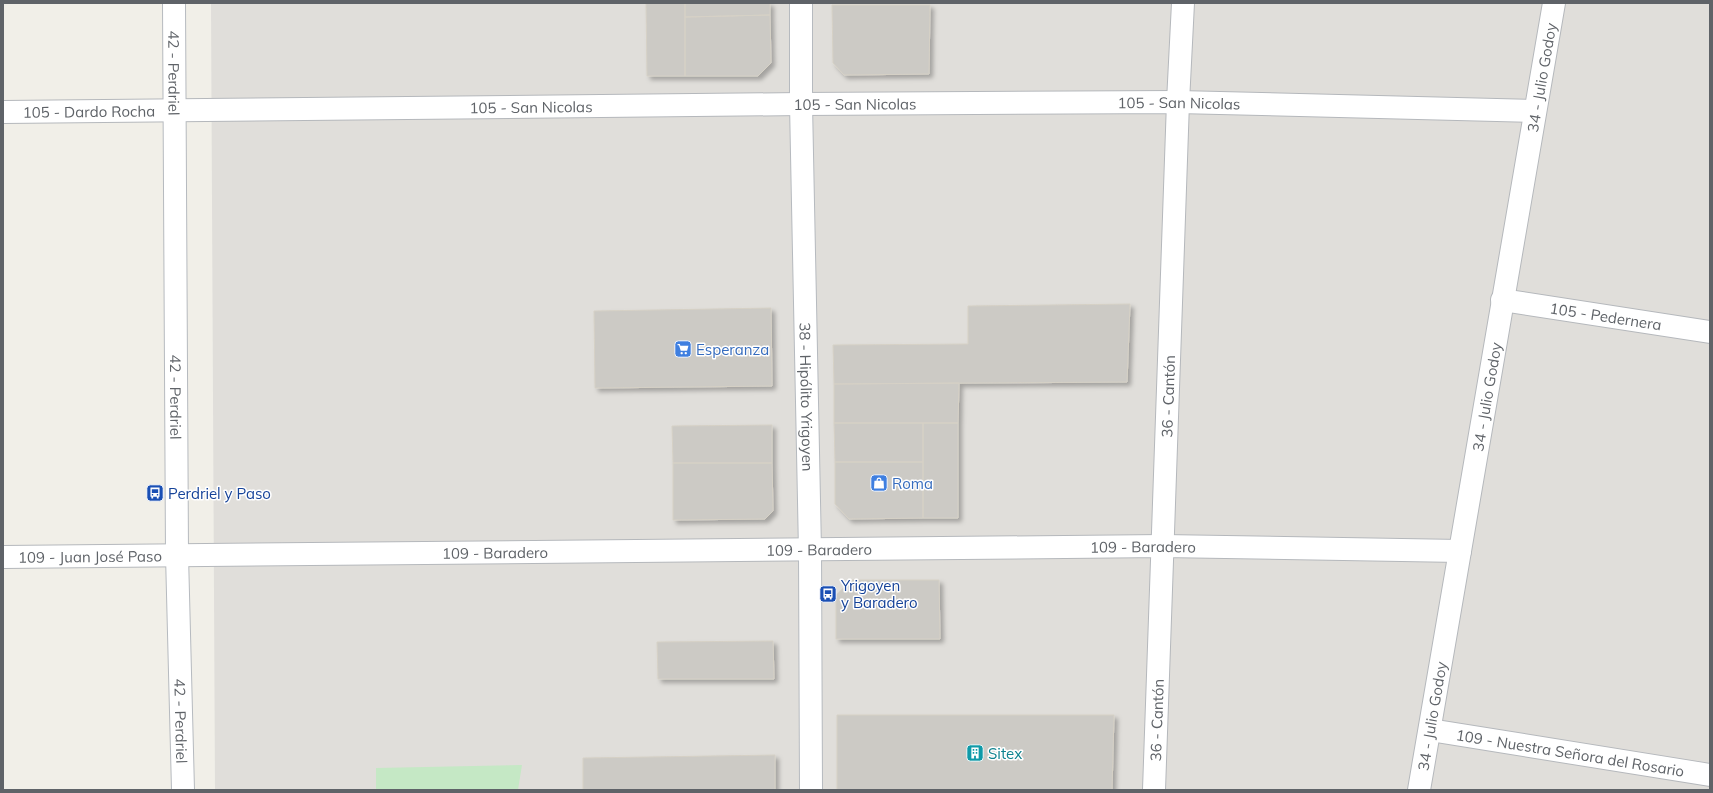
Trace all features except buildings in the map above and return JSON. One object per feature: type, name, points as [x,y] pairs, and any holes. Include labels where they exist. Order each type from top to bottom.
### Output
[{"type":"street","name":"42 - Perdriel","points":[[174,3],[177,556],[182,790]]},
{"type":"street","name":"38 - Hipólito Yrigoyen","points":[[801,3],[800,104],[810,550],[811,790]]},
{"type":"street","name":"36 - Cantón","points":[[1154,790],[1178,102],[1183,3]]},
{"type":"street","name":"34 - Julio Godoy","points":[[1419,790],[1554,3]]},
{"type":"street","name":"105 - San Nicolas","points":[[174,111],[800,104],[1178,102],[1535,111]]},
{"type":"street","name":"105 - Dardo Rocha","points":[[3,112],[174,111]]},
{"type":"street","name":"105 - Pedernera","points":[[1502,300],[1710,332]]},
{"type":"street","name":"109 - Baradero","points":[[177,556],[1163,546],[1460,551]]},
{"type":"street","name":"109 - Juan José Paso","points":[[3,557],[177,556]]},
{"type":"street","name":"109 - Nuestra Señora del Rosario","points":[[1430,730],[1710,775]]},
{"type":"shaded area","points":[[211,3],[1710,3],[1710,790],[215,790]]},
{"type":"green space","points":[[522,765],[518,790],[376,790],[376,768]]},
{"type":"place","name":"Esperanza","points":[[683,349]]},
{"type":"place","name":"Roma","points":[[879,483]]},
{"type":"place","name":"Perdriel y Paso","points":[[155,493]]},
{"type":"place","name":"Yrigoyen y Baradero","points":[[828,594]]},
{"type":"place","name":"Sitex","points":[[975,753]]}]
